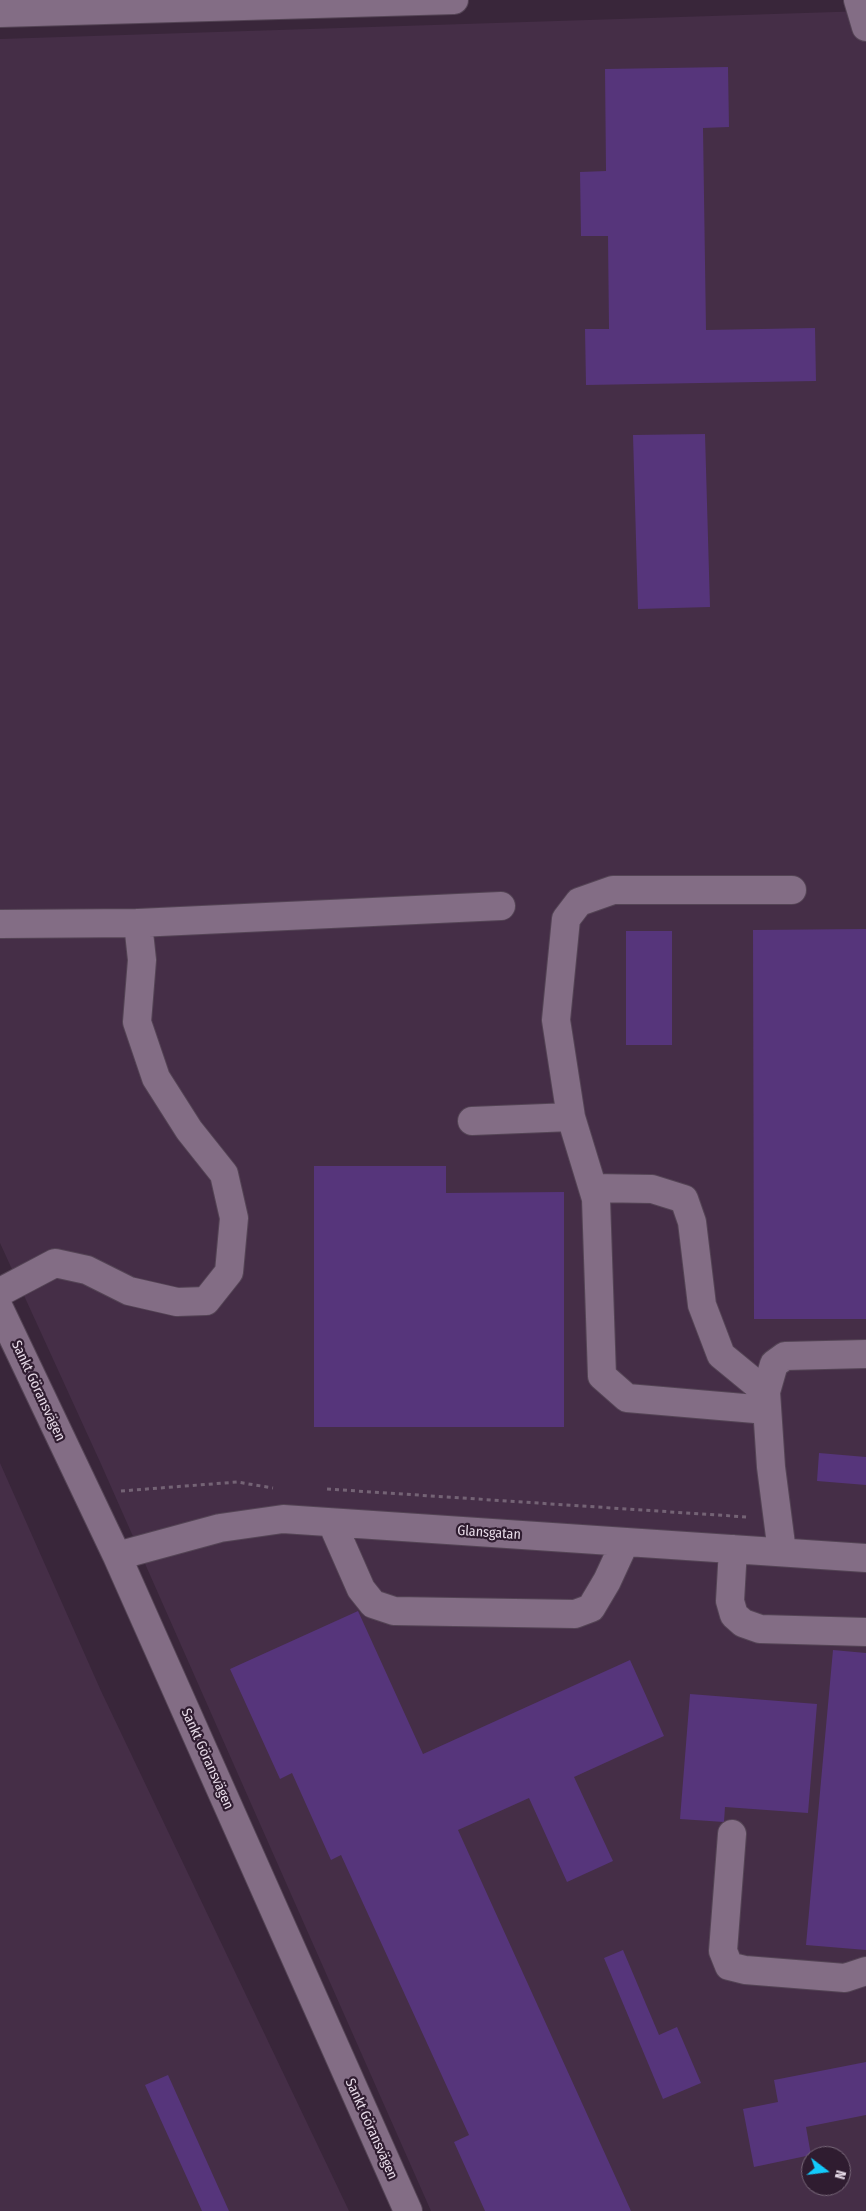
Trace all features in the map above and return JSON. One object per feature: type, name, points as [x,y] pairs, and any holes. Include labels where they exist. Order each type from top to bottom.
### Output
[{"type":"street","points":[[0,13],[454,0]]},
{"type":"street","points":[[858,0],[866,26]]},
{"type":"street","points":[[766,1401],[627,1398],[602,1376],[596,1199],[572,1117],[556,1020],[566,919],[579,902],[613,890],[792,890]]},
{"type":"street","points":[[0,924],[138,923],[501,906]]},
{"type":"street","points":[[0,1292],[55,1263],[87,1270],[129,1291],[177,1302],[206,1301],[229,1272],[234,1218],[224,1174],[189,1130],[156,1078],[137,1022],[142,960],[138,923]]},
{"type":"street","points":[[472,1121],[572,1117]]},
{"type":"street","points":[[593,1188],[652,1189],[684,1199],[692,1222],[702,1305],[721,1355],[766,1401]]},
{"type":"street","name":"Sankt Göransvägen","points":[[0,1310],[117,1556],[408,2211]]},
{"type":"street","points":[[782,1552],[771,1466],[766,1401],[774,1364],[785,1356],[866,1354]]},
{"type":"street","name":"Glansgatan","points":[[117,1556],[220,1528],[283,1520],[866,1558]]},
{"type":"street","points":[[332,1523],[361,1589],[374,1604],[394,1611],[575,1614],[591,1608],[607,1581],[625,1542]]},
{"type":"street","points":[[734,1549],[730,1601],[734,1615],[743,1622],[760,1628],[866,1632]]},
{"type":"street","points":[[732,1834],[722,1951],[728,1966],[745,1970],[845,1978],[866,1971]]},
{"type":"shaded area","points":[[866,11],[866,2211],[431,2211],[101,1464],[0,1243],[0,39]]},
{"type":"shaded area","points":[[0,1463],[101,1691],[349,2211],[0,2211]]},
{"type":"building","points":[[728,67],[729,127],[703,128],[706,330],[815,328],[816,381],[586,385],[585,329],[609,329],[608,236],[581,236],[580,172],[606,171],[605,69]]},
{"type":"building","points":[[705,434],[710,607],[638,609],[633,435]]},
{"type":"building","points":[[866,929],[866,1319],[754,1319],[753,930]]},
{"type":"building","points":[[626,931],[672,931],[672,1045],[626,1045]]},
{"type":"building","points":[[314,1166],[446,1166],[446,1193],[564,1192],[564,1427],[314,1427]]},
{"type":"building","points":[[819,1453],[866,1457],[866,1485],[817,1481]]},
{"type":"building","points":[[358,1611],[423,1754],[630,1660],[664,1736],[574,1777],[613,1861],[567,1882],[529,1798],[458,1830],[631,2211],[485,2211],[454,2142],[469,2135],[341,1855],[331,1860],[292,1773],[280,1779],[230,1669]]},
{"type":"building","points":[[833,1650],[866,1653],[866,1950],[806,1945]]},
{"type":"building","points":[[690,1694],[817,1704],[808,1813],[725,1807],[724,1822],[680,1819]]},
{"type":"building","points":[[623,1950],[659,2035],[677,2027],[701,2083],[663,2099],[604,1958]]},
{"type":"building","points":[[866,2062],[866,2115],[806,2127],[809,2146],[801,2146],[801,2157],[754,2167],[743,2109],[778,2102],[774,2080]]},
{"type":"building","points":[[168,2075],[229,2211],[202,2211],[145,2085]]}]
